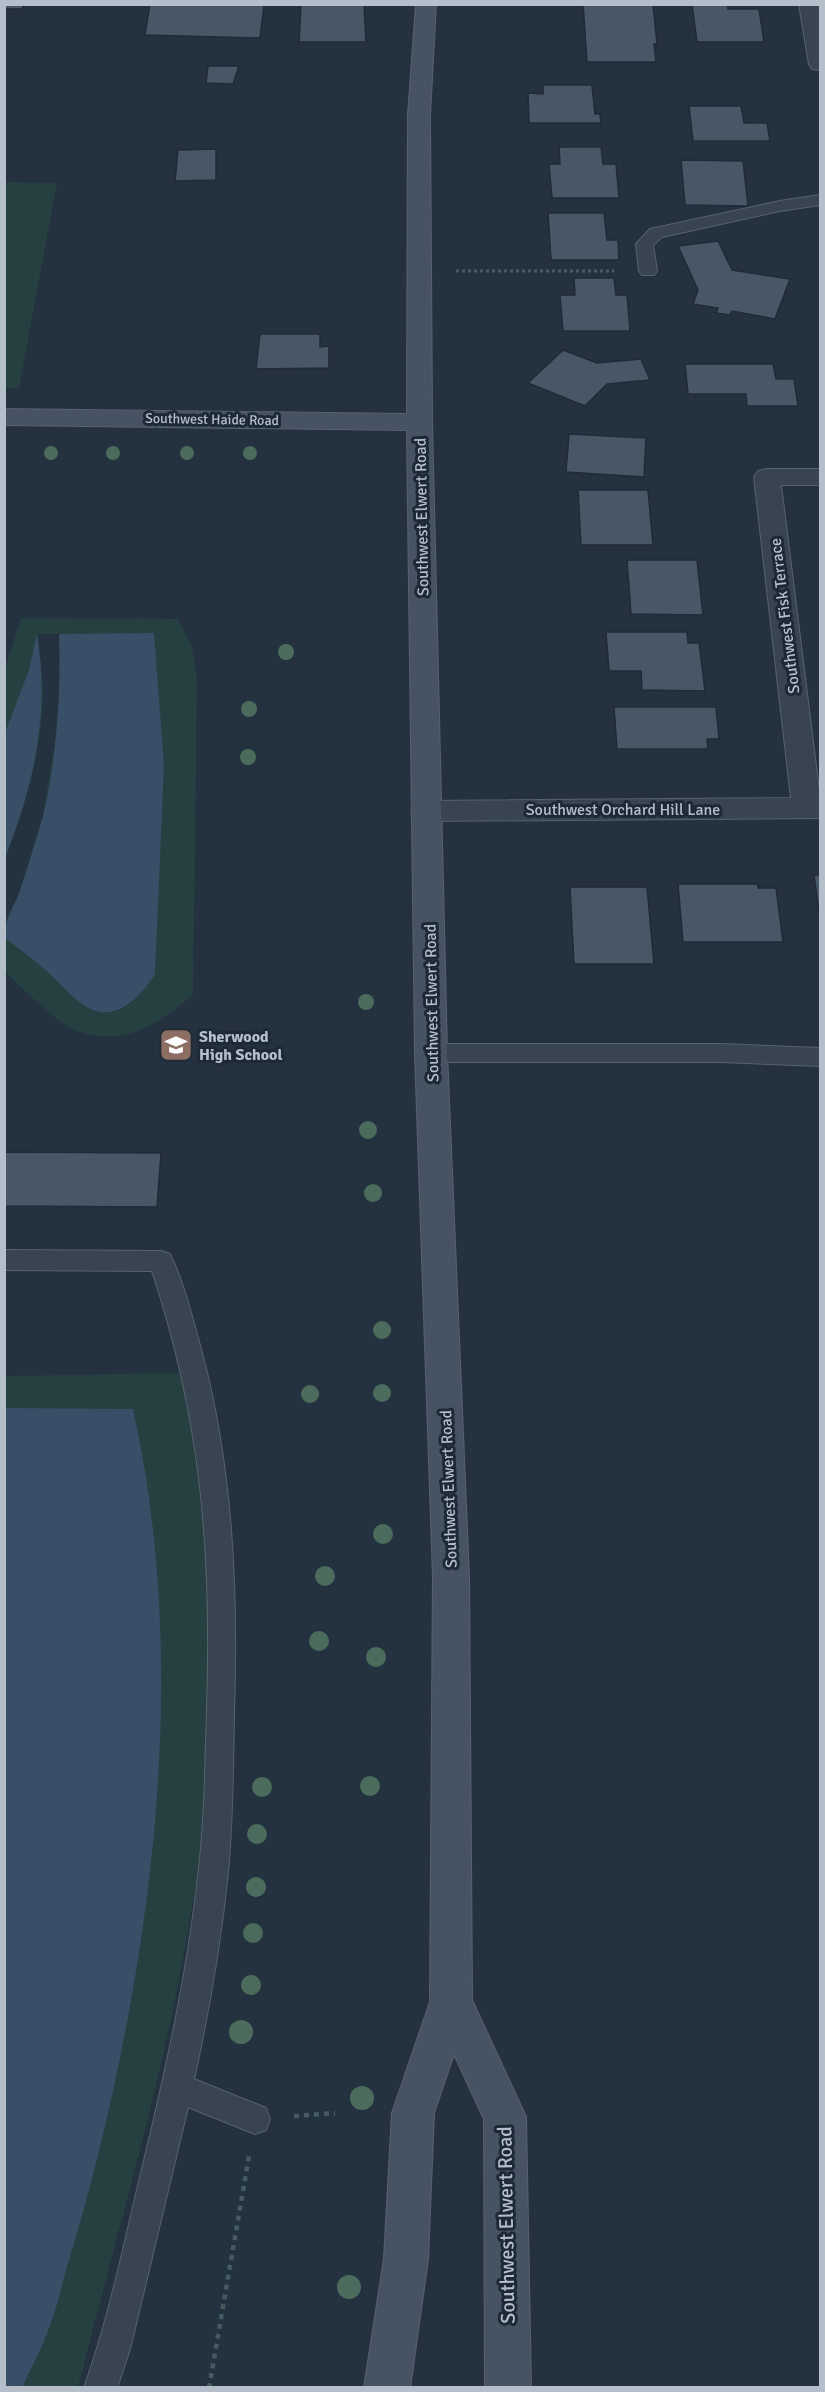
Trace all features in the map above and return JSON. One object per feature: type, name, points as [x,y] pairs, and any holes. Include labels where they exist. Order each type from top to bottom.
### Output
[{"type":"main road","name":"Southwest Elwert Road","points":[[387,2388],[406,2259],[412,2113],[452,2002],[451,1577],[431,1053],[419,422],[419,115],[426,4]]},
{"type":"main road","name":"Southwest Haide Road","points":[[4,417],[419,422]]},
{"type":"main road","name":"Southwest Elwert Road","points":[[452,2002],[505,2117],[508,2388]]},
{"type":"street","points":[[809,4],[820,64]]},
{"type":"street","name":"Southwest Fisk Terrace","points":[[814,808],[767,477],[820,477]]},
{"type":"street","name":"Southwest Orchard Hill Lane","points":[[426,811],[814,808]]},
{"type":"lane","points":[[648,271],[644,244],[656,233],[780,206],[820,200]]},
{"type":"lane","points":[[431,1053],[721,1053],[820,1057]]},
{"type":"lane","points":[[4,1260],[162,1261],[178,1310],[204,1419],[212,1467],[221,1590],[222,1665],[218,1817],[211,1893],[177,2087],[114,2349],[100,2388]]},
{"type":"lane","points":[[177,2087],[255,2119]]},
{"type":"path","points":[[419,271],[648,271]]},
{"type":"path","points":[[209,2388],[255,2119],[335,2113]]},
{"type":"green space","points":[[5,182],[57,183],[19,388],[5,388]]},
{"type":"green space","points":[[21,618],[178,619],[192,647],[197,678],[193,994],[167,1016],[137,1031],[122,1035],[106,1037],[89,1035],[72,1029],[47,1011],[5,972],[5,922],[19,893],[43,815],[61,686],[59,634],[38,634],[43,693],[40,736],[26,798],[5,858],[5,668]]},
{"type":"green space","points":[[181,1373],[200,1476],[208,1581],[207,1771],[205,1819],[199,1871],[167,2037],[78,2387],[5,2387],[4,1376]]},
{"type":"water","points":[[154,633],[164,765],[155,974],[131,1002],[115,1011],[96,1011],[78,1001],[41,966],[5,938],[5,931],[32,854],[48,794],[57,725],[59,634]]},
{"type":"water","points":[[37,634],[42,692],[37,748],[24,803],[5,858],[5,733],[29,670]]},
{"type":"water","points":[[5,1408],[133,1409],[149,1497],[158,1587],[161,1679],[159,1770],[151,1862],[139,1953],[123,2042],[104,2130],[52,2321],[22,2388],[4,2387]]},
{"type":"building","points":[[4,4],[24,4],[22,9],[4,9]]},
{"type":"building","points":[[150,4],[264,5],[260,38],[145,35]]},
{"type":"building","points":[[301,4],[364,4],[366,42],[299,42]]},
{"type":"building","points":[[583,4],[653,4],[657,44],[654,44],[656,62],[587,62]]},
{"type":"building","points":[[692,4],[727,4],[728,9],[759,9],[764,42],[697,42]]},
{"type":"building","points":[[208,66],[239,66],[233,84],[206,83]]},
{"type":"building","points":[[543,85],[592,85],[595,114],[600,114],[601,123],[529,123],[528,93],[543,94]]},
{"type":"building","points":[[689,106],[741,106],[744,123],[767,123],[770,141],[693,141]]},
{"type":"building","points":[[559,147],[601,147],[603,164],[616,164],[619,198],[552,198],[549,164],[560,164]]},
{"type":"building","points":[[216,149],[216,180],[175,181],[178,150]]},
{"type":"building","points":[[681,160],[743,161],[748,206],[685,205]]},
{"type":"building","points":[[548,213],[604,213],[607,240],[618,240],[619,260],[551,260]]},
{"type":"building","points":[[718,241],[732,270],[790,279],[775,319],[732,311],[730,315],[716,313],[718,308],[693,304],[698,290],[678,246]]},
{"type":"building","points":[[574,278],[614,278],[616,295],[627,295],[630,331],[563,331],[560,295],[575,295]]},
{"type":"building","points":[[260,334],[320,334],[320,347],[329,346],[329,368],[256,369]]},
{"type":"building","points":[[563,350],[597,363],[641,359],[650,380],[607,384],[585,406],[528,383]]},
{"type":"building","points":[[685,364],[773,364],[776,379],[794,379],[798,406],[747,406],[746,394],[688,394]]},
{"type":"building","points":[[569,434],[646,438],[644,477],[566,472]]},
{"type":"building","points":[[578,490],[648,490],[653,545],[581,545]]},
{"type":"building","points":[[627,560],[697,560],[703,615],[631,614]]},
{"type":"building","points":[[606,632],[687,632],[688,643],[699,643],[705,691],[642,690],[641,671],[609,671]]},
{"type":"building","points":[[614,707],[716,707],[719,739],[707,739],[708,749],[617,749]]},
{"type":"building","points":[[814,875],[820,875],[820,919]]},
{"type":"building","points":[[678,884],[758,884],[758,888],[776,888],[783,942],[683,942]]},
{"type":"building","points":[[570,887],[647,887],[654,964],[574,964]]},
{"type":"building","points":[[4,1152],[161,1153],[157,1207],[4,1206]]},
{"type":"place","name":"Sherwood High School","points":[[176,1045]]}]
